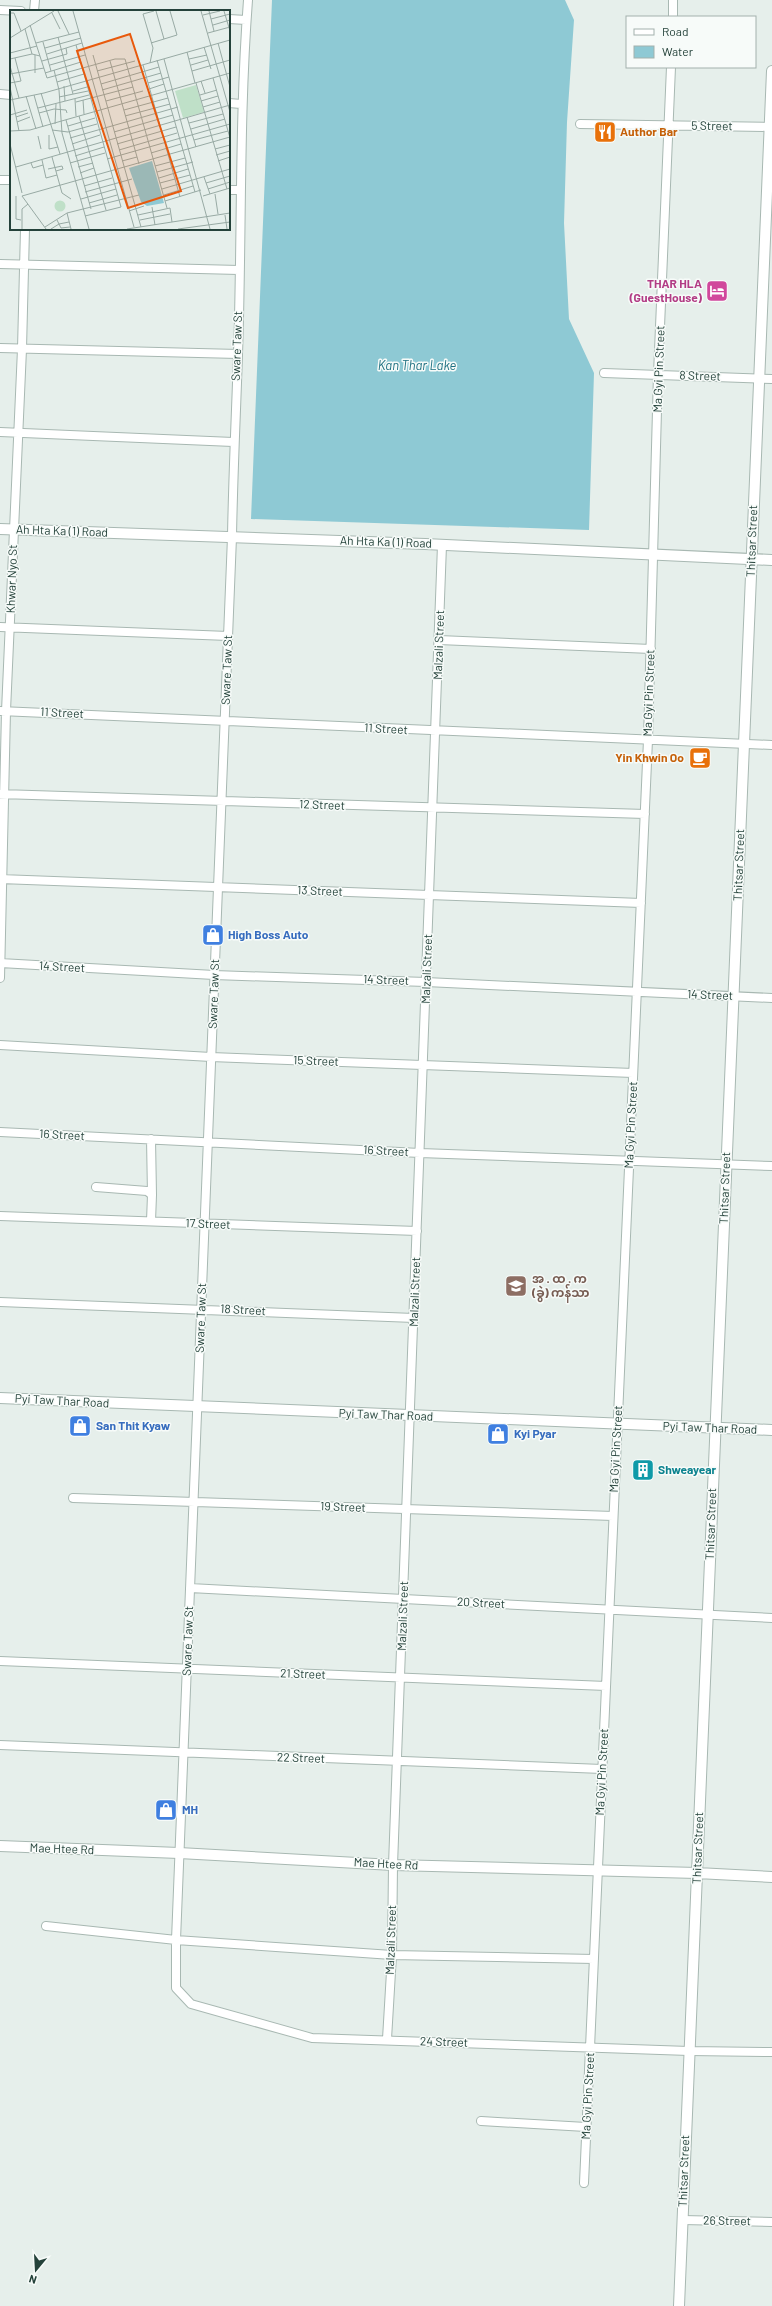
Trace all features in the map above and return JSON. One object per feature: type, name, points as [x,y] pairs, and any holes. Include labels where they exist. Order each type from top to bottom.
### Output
[{"type":"street","points":[[34,10],[35,0]]},
{"type":"street","name":"Sware Taw St","points":[[176,1940],[232,537],[233,442],[238,354],[241,104],[248,0]]},
{"type":"street","points":[[673,0],[673,16]]},
{"type":"street","points":[[0,10],[10,10]]},
{"type":"street","points":[[230,19],[246,20]]},
{"type":"street","name":"Ma Gyi Pin Street","points":[[584,2183],[648,740],[658,374],[672,68]]},
{"type":"street","name":"Thitsar Street","points":[[679,2306],[759,379],[771,127],[772,71]]},
{"type":"street","points":[[0,94],[10,95]]},
{"type":"street","points":[[230,103],[241,104]]},
{"type":"street","name":"5 Street","points":[[580,124],[771,127]]},
{"type":"street","points":[[230,190],[239,190]]},
{"type":"street","name":"Khwar Nyo St","points":[[0,978],[3,711],[11,627],[22,349],[25,230]]},
{"type":"street","points":[[0,264],[239,270]]},
{"type":"street","points":[[0,348],[238,354]]},
{"type":"street","name":"8 Street","points":[[604,373],[772,379]]},
{"type":"street","points":[[0,432],[233,442]]},
{"type":"street","name":"Ah Hta Ka (1) Road","points":[[0,529],[442,545],[772,560]]},
{"type":"street","name":"Malzali Street","points":[[386,2039],[392,1955],[393,1865],[442,545]]},
{"type":"street","points":[[0,627],[228,636]]},
{"type":"street","points":[[439,640],[651,649]]},
{"type":"street","name":"11 Street","points":[[3,711],[224,722],[772,745]]},
{"type":"street","name":"12 Street","points":[[2,794],[644,814]]},
{"type":"street","name":"13 Street","points":[[1,879],[641,903]]},
{"type":"street","name":"14 Street","points":[[0,963],[214,975],[426,982],[772,998]]},
{"type":"street","name":"15 Street","points":[[0,1045],[211,1057],[633,1072]]},
{"type":"street","name":"16 Street","points":[[0,1132],[420,1153],[772,1166]]},
{"type":"street","points":[[151,1140],[151,1221]]},
{"type":"street","points":[[96,1187],[142,1190],[147,1191],[152,1195]]},
{"type":"street","name":"17 Street","points":[[0,1216],[417,1231]]},
{"type":"street","name":"18 Street","points":[[0,1302],[201,1308],[414,1318]]},
{"type":"street","name":"Pyi Taw Thar Road","points":[[0,1398],[197,1408],[772,1430]]},
{"type":"street","name":"19 Street","points":[[73,1498],[613,1516]]},
{"type":"street","name":"20 Street","points":[[190,1588],[772,1618]]},
{"type":"street","name":"21 Street","points":[[0,1661],[606,1686]]},
{"type":"street","name":"22 Street","points":[[0,1745],[602,1769]]},
{"type":"street","name":"Mae Htee Rd","points":[[0,1846],[179,1853],[393,1865],[598,1872],[697,1873],[772,1877]]},
{"type":"street","points":[[46,1926],[176,1940],[392,1955],[594,1959]]},
{"type":"street","name":"24 Street","points":[[176,1940],[176,1988],[191,2004],[312,2038],[386,2039],[689,2051],[772,2052]]},
{"type":"street","points":[[482,2121],[586,2127]]},
{"type":"street","name":"26 Street","points":[[682,2220],[772,2222]]},
{"type":"water","name":"Kan Thar Lake","points":[[272,0],[565,0],[574,20],[567,122],[564,223],[569,319],[594,373],[589,530],[251,519]]},
{"type":"place","name":"Author Bar","points":[[605,132]]},
{"type":"place","name":"THAR HLA (GuestHouse)","points":[[717,291]]},
{"type":"place","name":"Yin Khwin Oo","points":[[700,758]]},
{"type":"place","name":"High Boss Auto","points":[[213,935]]},
{"type":"place","name":"အ . ထ . က (ခွဲ) ကန်သာ","points":[[516,1286]]},
{"type":"place","name":"San Thit Kyaw","points":[[80,1426]]},
{"type":"place","name":"Kyi Pyar","points":[[498,1434]]},
{"type":"place","name":"Shweayear","points":[[643,1470]]},
{"type":"place","name":"MH","points":[[166,1810]]}]
